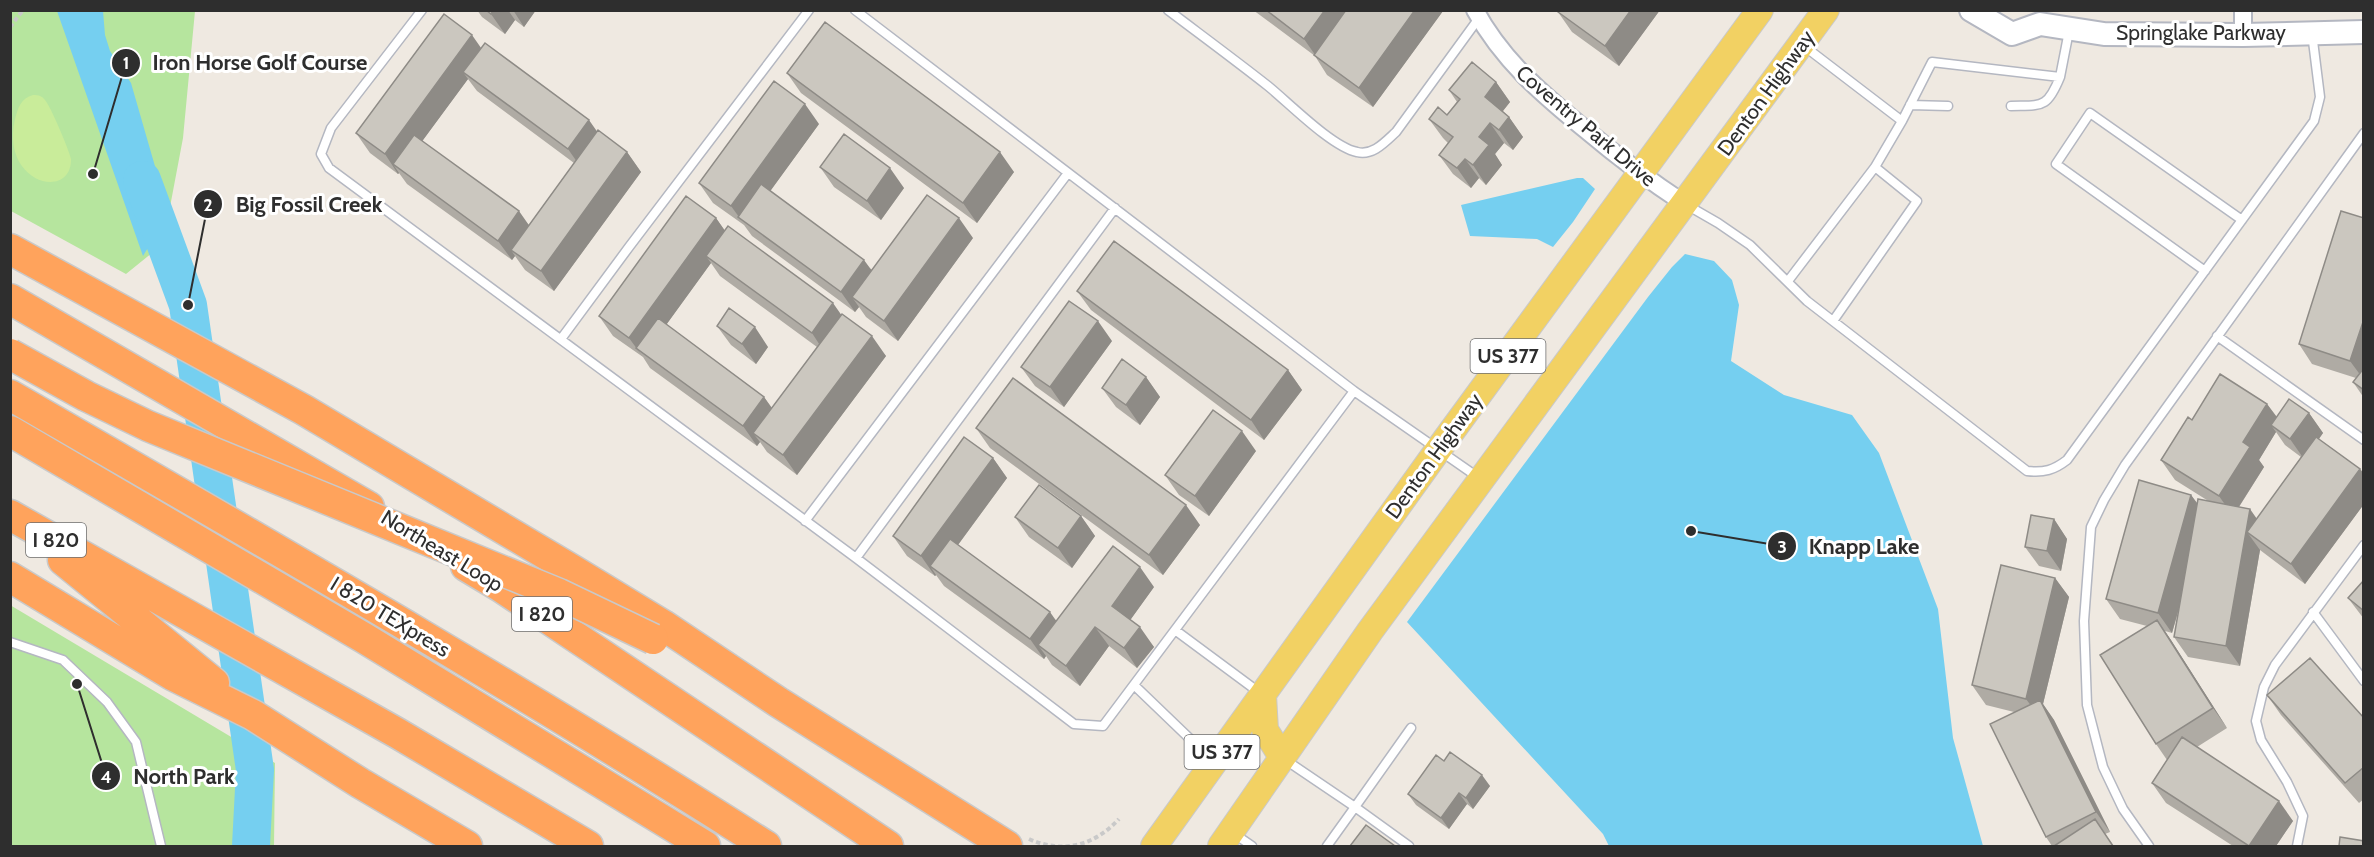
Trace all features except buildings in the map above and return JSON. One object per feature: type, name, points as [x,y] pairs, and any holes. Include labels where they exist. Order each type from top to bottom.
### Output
[{"type":"highway","points":[[10,249],[304,410],[658,632],[731,685],[778,702],[1015,841]]},
{"type":"highway","name":"Northeast Loop","points":[[10,299],[353,497],[501,587],[888,846]]},
{"type":"highway","points":[[10,354],[86,396],[148,426],[559,594],[658,632]]},
{"type":"highway","name":"I 820 TEXpress","points":[[10,395],[356,596],[766,846]]},
{"type":"highway","name":"I 820 TEXpress","points":[[10,431],[364,638],[705,846]]},
{"type":"highway","points":[[10,515],[253,715]]},
{"type":"highway","name":"I 820","points":[[10,515],[397,733],[588,846]]},
{"type":"highway","points":[[10,577],[172,675],[253,715],[360,783],[467,846]]},
{"type":"main road","name":"Denton Highway","points":[[1154,846],[1438,450],[1760,10]]},
{"type":"main road","name":"Denton Highway","points":[[1226,839],[1370,631],[1480,479],[1826,10]]},
{"type":"main road","points":[[1263,695],[1265,730],[1282,757]]},
{"type":"street","name":"Springlake Parkway","points":[[1971,10],[2012,34],[2036,17],[2070,29],[2104,34],[2243,35],[2364,32]]},
{"type":"street","points":[[2243,10],[2243,35]]},
{"type":"street","name":"Coventry Park Drive","points":[[1477,14],[1497,46],[1545,97],[1640,175],[1685,204]]},
{"type":"lane","points":[[422,10],[331,128],[321,154],[329,168],[856,558],[1074,724],[1103,726],[1354,391]]},
{"type":"lane","points":[[561,339],[628,247],[809,10]]},
{"type":"lane","points":[[855,10],[1354,391],[1480,479]]},
{"type":"lane","points":[[1168,10],[1266,84],[1338,144],[1356,152],[1366,153],[1380,147],[1396,132],[1477,14]]},
{"type":"lane","points":[[2011,106],[2041,105],[2052,96],[2060,77],[2070,29]]},
{"type":"lane","points":[[1685,204],[1750,245],[1807,301],[2027,471],[2041,472],[2057,468],[2067,460],[2314,121],[2320,97],[2312,33]]},
{"type":"lane","points":[[1801,44],[1902,121]]},
{"type":"lane","points":[[1788,281],[1875,167],[1932,62],[2060,77]]},
{"type":"lane","points":[[1910,105],[1948,106]]},
{"type":"lane","points":[[2205,271],[2056,164],[2090,113],[2242,220]]},
{"type":"lane","points":[[2149,846],[2123,809],[2103,767],[2087,705],[2084,621],[2091,528],[2104,500],[2125,465],[2364,133]]},
{"type":"lane","points":[[1833,321],[1917,201],[1875,167]]},
{"type":"lane","points":[[805,521],[1068,173]]},
{"type":"lane","points":[[856,558],[1115,208]]},
{"type":"lane","points":[[2217,336],[2364,440]]},
{"type":"lane","points":[[2297,846],[2303,816],[2287,782],[2261,740],[2256,721],[2264,687],[2275,665],[2364,544]]},
{"type":"lane","points":[[2313,612],[2364,681]]},
{"type":"lane","points":[[1175,630],[1263,695]]},
{"type":"lane","points":[[10,642],[63,660],[107,702],[136,742],[161,846]]},
{"type":"lane","points":[[1135,686],[1215,762]]},
{"type":"lane","points":[[1327,846],[1411,728]]},
{"type":"lane","points":[[1282,757],[1409,846]]},
{"type":"lane","points":[[1226,839],[1252,846]]},
{"type":"path","points":[[10,27],[23,10]]},
{"type":"path","points":[[1015,841],[1053,846],[1085,843],[1106,833],[1119,819]]},
{"type":"green space","points":[[11,11],[195,11],[183,138],[163,244],[126,274],[11,211]]},
{"type":"green space","points":[[33,95],[41,97],[48,104],[70,155],[68,172],[61,180],[50,182],[38,179],[26,171],[18,159],[13,141],[15,119],[23,101]]},
{"type":"green space","points":[[10,605],[275,763],[274,846],[11,846]]},
{"type":"water","points":[[57,11],[103,11],[105,35],[110,51],[131,83],[165,201],[164,221],[143,256]]},
{"type":"water","points":[[1583,178],[1595,189],[1553,247],[1537,239],[1470,236],[1461,205]]},
{"type":"water","points":[[1685,254],[1714,261],[1732,280],[1739,305],[1731,361],[1784,395],[1852,415],[1879,453],[1938,609],[1953,738],[1983,846],[1609,846],[1603,834],[1407,622],[1648,297]]},
{"type":"waterway","points":[[142,180],[188,305],[255,770],[251,846]]},
{"type":"place","name":"Iron Horse Golf Course","points":[[93,174]]},
{"type":"place","name":"Big Fossil Creek","points":[[188,305]]},
{"type":"place","name":"Knapp Lake","points":[[1691,531]]},
{"type":"place","name":"North Park","points":[[77,684]]}]
